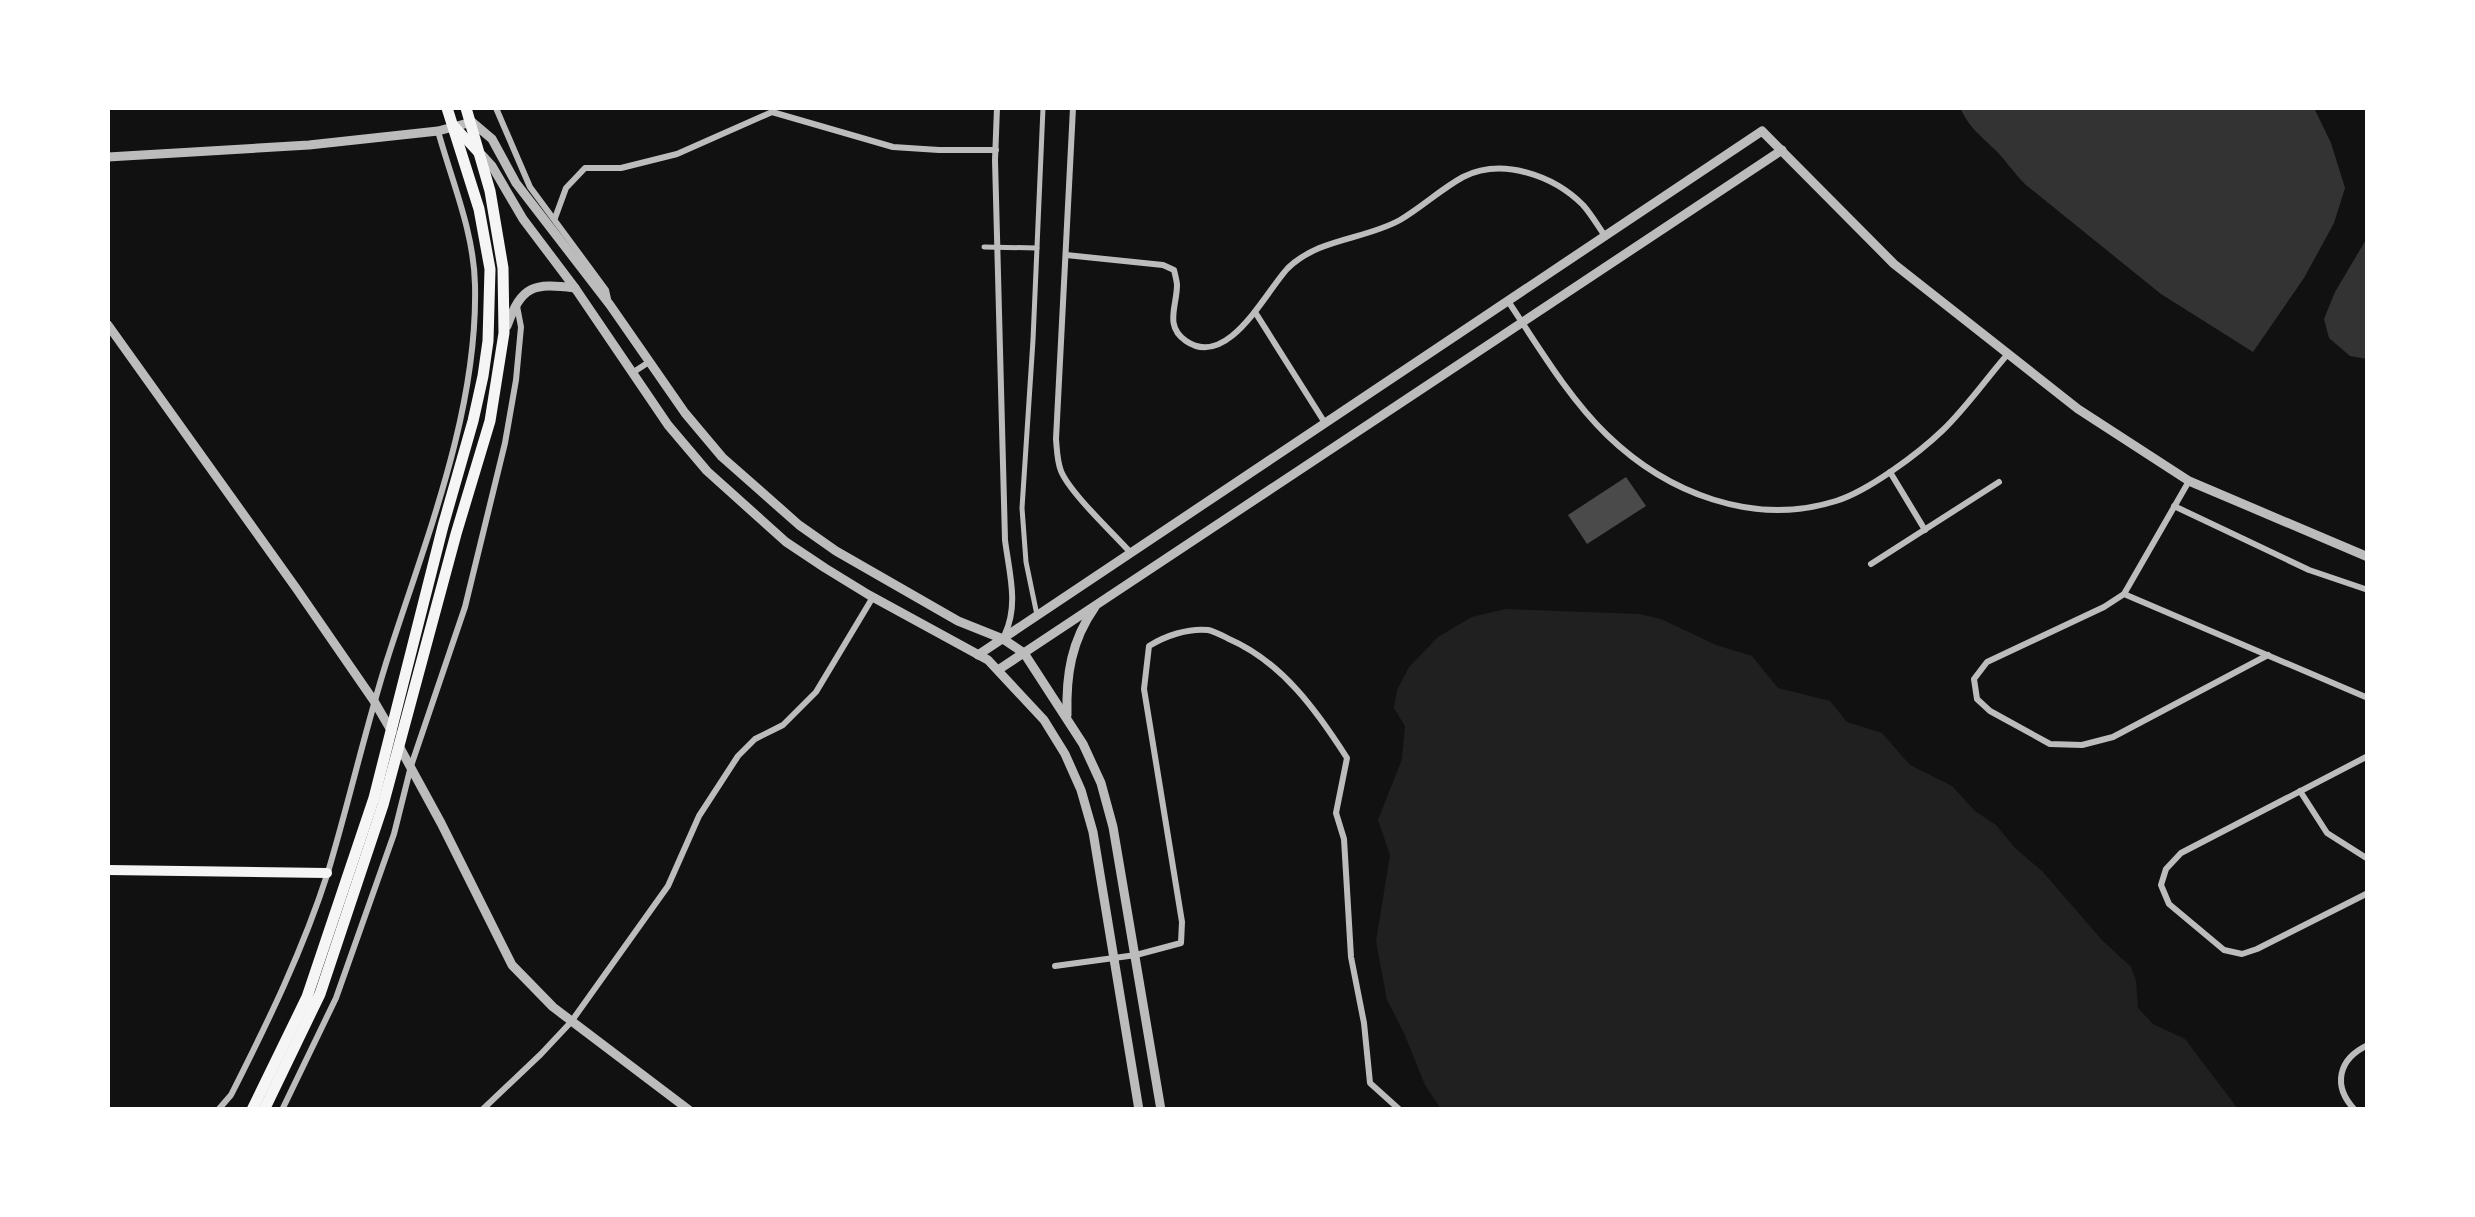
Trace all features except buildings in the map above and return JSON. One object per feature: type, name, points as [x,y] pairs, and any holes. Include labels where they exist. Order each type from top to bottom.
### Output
[{"type":"highway","points":[[252,1110],[307,997],[379,802],[443,526],[473,422],[488,340],[490,269],[478,210],[447,108]]},
{"type":"highway","points":[[264,1110],[320,994],[490,421],[504,333],[503,268],[490,191],[466,108]]},
{"type":"main road","points":[[454,126],[480,153]]},
{"type":"main road","points":[[108,870],[327,873]]},
{"type":"street","points":[[496,108],[530,187],[606,290],[610,305]]},
{"type":"street","points":[[997,108],[1005,540],[1014,600],[1003,639]]},
{"type":"street","points":[[1037,615],[1026,562],[1022,508],[1043,108]]},
{"type":"street","points":[[1073,108],[1057,457],[1062,474],[1074,490],[1130,552]]},
{"type":"street","points":[[555,218],[566,188],[584,168],[621,168],[677,154],[771,110],[893,147],[996,150]]},
{"type":"street","points":[[108,157],[308,145],[438,131],[472,122],[492,139],[516,183],[610,305],[685,413],[722,457],[799,525],[879,577],[1024,653],[1083,744],[1101,783],[1114,827],[1161,1110]]},
{"type":"street","points":[[218,1110],[231,1095],[292,970],[327,873],[374,702],[445,476],[466,388],[475,324],[472,248],[438,131]]},
{"type":"street","points":[[978,655],[1762,132],[1894,264],[2078,410],[2189,481],[2368,557]]},
{"type":"street","points":[[998,670],[1782,150]]},
{"type":"street","points":[[480,153],[668,425],[707,471],[786,542],[873,598],[978,655],[998,670],[1044,720],[1081,790],[1093,832],[1140,1110]]},
{"type":"street","points":[[1066,256],[1162,265],[1174,270],[1178,284],[1172,316],[1178,333],[1198,347],[1214,346],[1245,326],[1274,284],[1316,248],[1398,221],[1466,176],[1488,170],[1514,169],[1564,189],[1606,236]]},
{"type":"street","points":[[984,248],[1038,248]]},
{"type":"street","points":[[504,333],[516,300],[527,292],[546,284],[576,288]]},
{"type":"street","points":[[282,1110],[336,998],[394,834],[411,766],[465,606],[505,443],[516,380],[521,327],[516,300]]},
{"type":"street","points":[[1508,301],[1573,396],[1606,434],[1652,472],[1698,496],[1744,508],[1787,511],[1838,500],[1890,472],[1944,429],[2006,354]]},
{"type":"street","points":[[1255,312],[1325,423]]},
{"type":"street","points":[[108,324],[374,702],[411,766],[512,966],[570,1022],[690,1110]]},
{"type":"street","points":[[632,373],[650,362]]},
{"type":"street","points":[[1890,472],[1926,530]]},
{"type":"street","points":[[2189,481],[2124,594],[1986,662],[1974,679],[1977,699],[1990,711],[2050,744],[2082,745],[2113,737],[2268,655]]},
{"type":"street","points":[[1871,564],[2000,482]]},
{"type":"street","points":[[2174,506],[2309,570],[2368,590]]},
{"type":"street","points":[[2124,594],[2368,698]]},
{"type":"street","points":[[482,1110],[570,1022],[668,886],[698,816],[738,756],[755,738],[783,726],[816,692],[873,598]]},
{"type":"street","points":[[1067,718],[1068,671],[1074,644],[1099,602]]},
{"type":"street","points":[[1055,966],[1136,955],[1180,943],[1182,922],[1144,688],[1149,646],[1168,634],[1208,630],[1250,648],[1284,676],[1327,726],[1347,758],[1336,813],[1344,839],[1351,958],[1364,1023],[1370,1082],[1400,1110]]},
{"type":"street","points":[[2368,756],[2181,853],[2166,868],[2160,885],[2170,904],[2224,950],[2242,954],[2368,893]]},
{"type":"street","points":[[2300,791],[2327,834],[2368,859]]},
{"type":"street","points":[[2355,1110],[2344,1099],[2340,1080],[2344,1065],[2368,1045]]},
{"type":"shaded area","points":[[1960,108],[2314,108],[2331,143],[2345,188],[2334,223],[2304,278],[2253,352],[2161,294],[2026,185],[1967,121]]},
{"type":"shaded area","points":[[2367,238],[2368,359],[2350,356],[2329,338],[2324,319]]},
{"type":"shaded area","points":[[1506,609],[1639,614],[1661,619],[1716,645],[1752,656],[1778,688],[1830,701],[1847,722],[1882,733],[1910,765],[1952,786],[2042,871],[2131,967],[2138,1008],[2153,1024],[2185,1039],[2238,1109],[1441,1109],[1425,1085],[1387,1000],[1376,941],[1390,855],[1378,820],[1402,759],[1405,726],[1394,708],[1397,690],[1409,667],[1438,637],[1472,617]]}]
